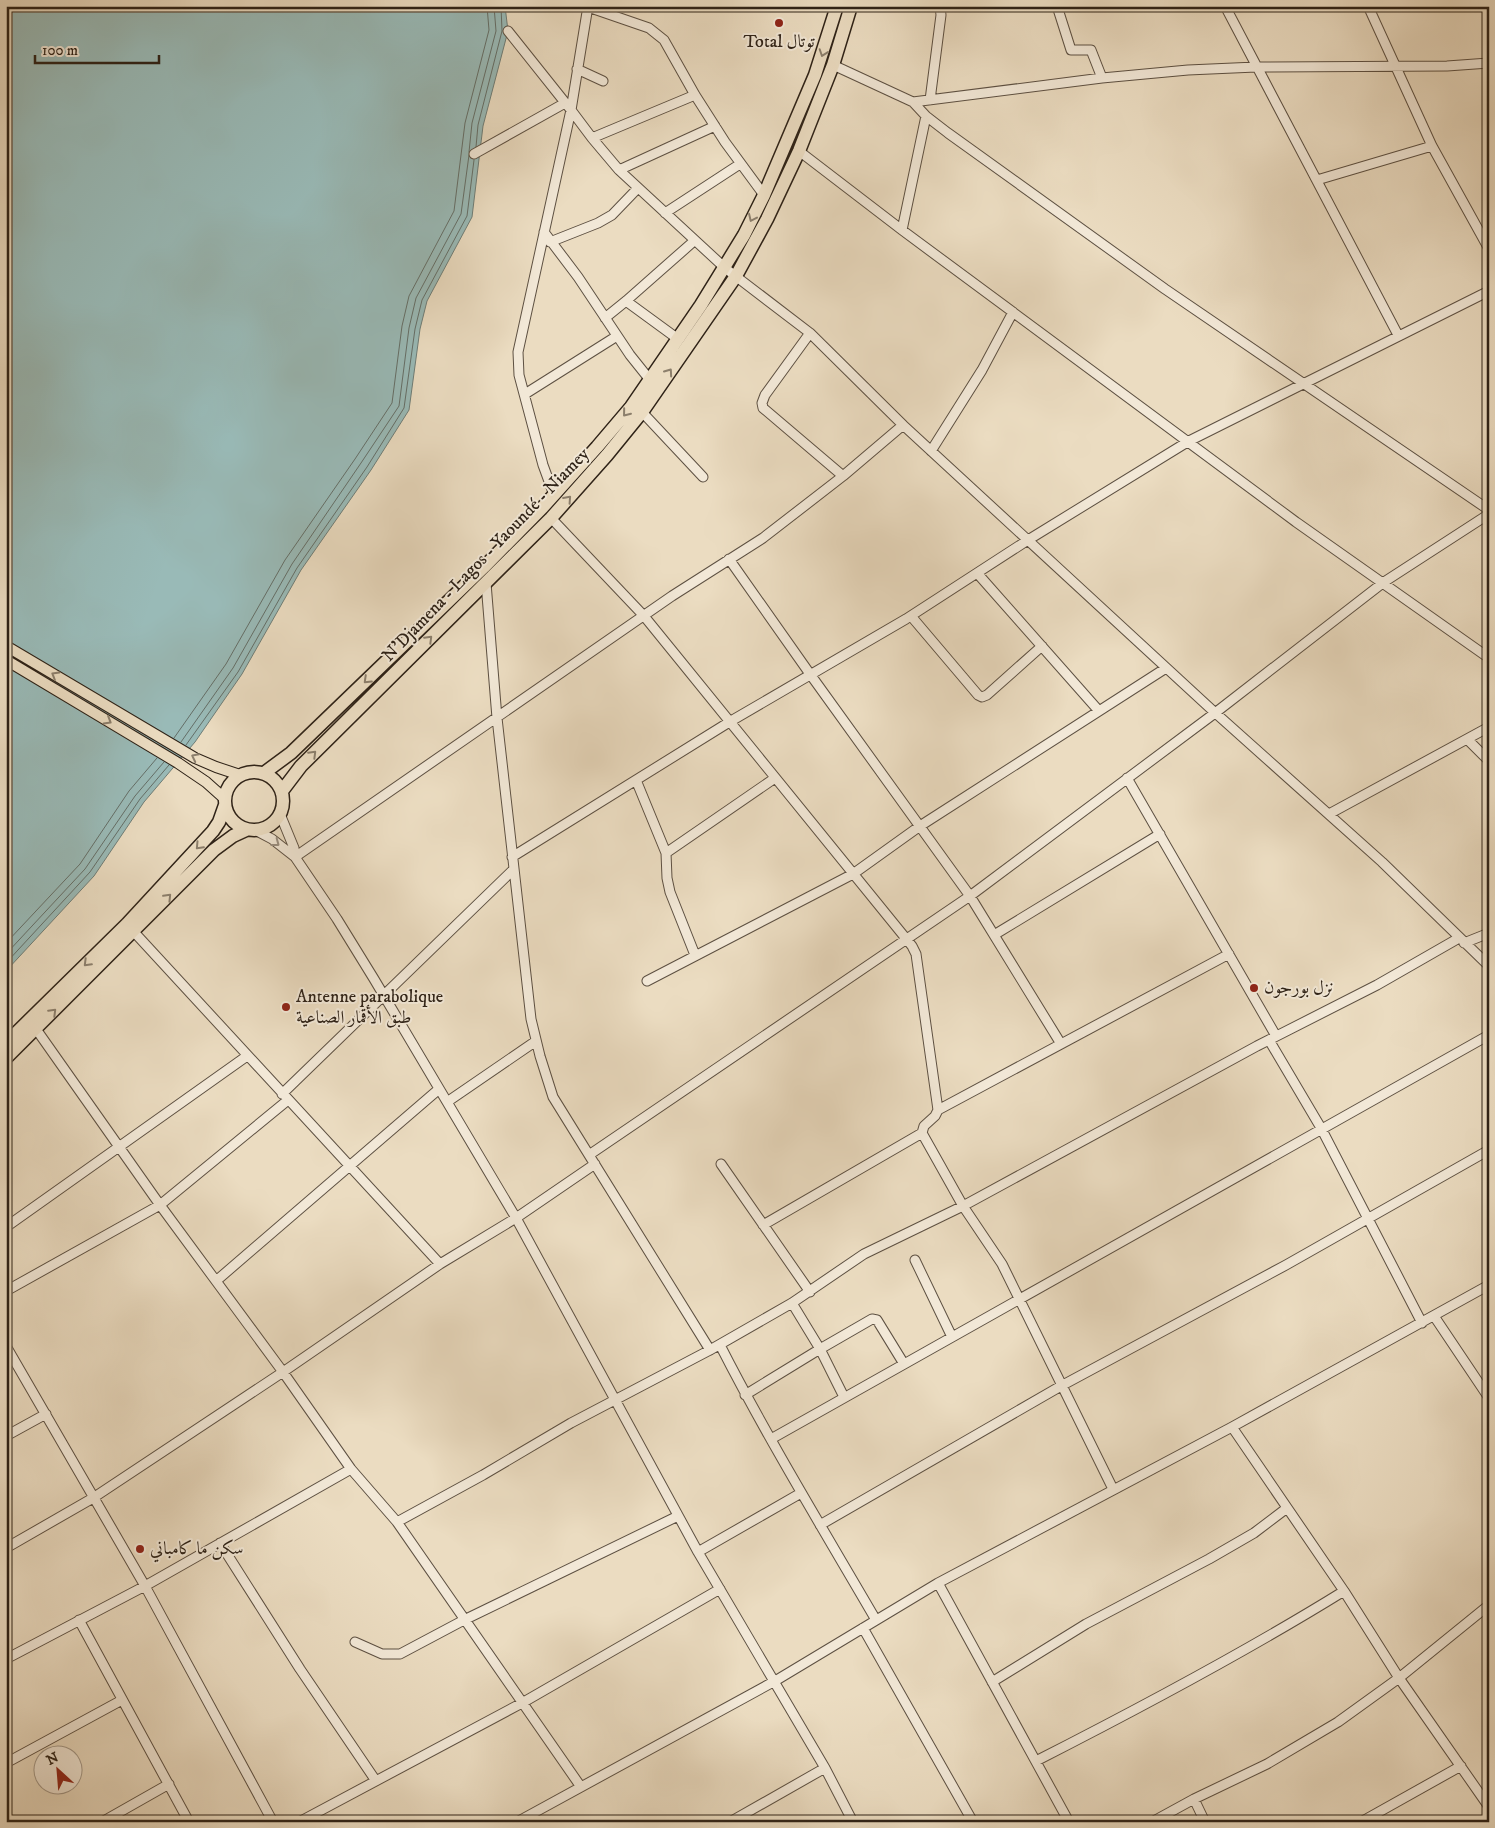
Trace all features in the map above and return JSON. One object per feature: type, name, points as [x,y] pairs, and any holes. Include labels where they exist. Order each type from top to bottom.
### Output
[{"type":"highway","name":"N'Djamena - Lagos - Yaoundé - Niamey","points":[[282,791],[301,766],[551,518],[642,412],[730,272],[815,75],[837,6]]},
{"type":"highway","name":"N'Djamena - Lagos - Yaoundé - Niamey","points":[[264,773],[291,753],[484,567],[597,448],[650,380],[767,219],[799,151],[833,66],[851,6]]},
{"type":"highway","points":[[6,1043],[127,924],[213,831],[222,815],[228,788],[235,778],[252,771],[264,773],[275,780],[282,791],[283,802],[280,814],[272,823],[233,836],[214,850],[6,1058]]},
{"type":"highway","points":[[225,802],[233,821],[251,830]]},
{"type":"main road","points":[[6,646],[191,755],[216,767],[240,775]]},
{"type":"main road","points":[[6,660],[178,763],[206,782],[225,802]]},
{"type":"street","points":[[930,100],[941,15],[940,6]]},
{"type":"street","points":[[1057,6],[1071,50],[1091,50],[1102,78]]},
{"type":"street","points":[[1225,6],[1398,335]]},
{"type":"street","points":[[1368,6],[1432,146],[1489,249]]},
{"type":"street","points":[[554,495],[543,464],[519,375],[518,352],[544,232],[588,7],[649,28],[664,40],[694,95],[740,164],[764,195]]},
{"type":"street","points":[[508,31],[619,170],[694,241],[730,272],[810,333],[903,425],[1215,713],[1382,862],[1489,966]]},
{"type":"street","points":[[913,102],[1102,78],[1188,70],[1256,67],[1396,67],[1489,63]]},
{"type":"street","points":[[833,66],[913,102],[926,116],[955,138],[1158,283],[1489,510]]},
{"type":"street","points":[[577,69],[603,81]]},
{"type":"street","points":[[592,138],[694,95]]},
{"type":"street","points":[[474,154],[568,107]]},
{"type":"street","points":[[902,230],[926,116]]},
{"type":"street","points":[[619,170],[715,126]]},
{"type":"street","points":[[1317,180],[1432,146]]},
{"type":"street","points":[[799,151],[902,230],[1296,522],[1384,582],[1489,658]]},
{"type":"street","points":[[665,213],[740,164]]},
{"type":"street","points":[[550,242],[598,224],[612,215],[638,188]]},
{"type":"street","points":[[544,232],[650,380]]},
{"type":"street","points":[[604,318],[694,241]]},
{"type":"street","points":[[512,857],[731,721],[911,616],[1028,540],[1189,441],[1489,291]]},
{"type":"street","points":[[626,301],[678,340]]},
{"type":"street","points":[[931,451],[982,370],[1013,312]]},
{"type":"street","points":[[810,333],[765,395],[762,403],[763,408],[843,476]]},
{"type":"street","points":[[525,394],[617,336]]},
{"type":"street","points":[[642,412],[703,477]]},
{"type":"street","points":[[295,857],[644,616],[763,538],[843,476],[903,425]]},
{"type":"street","points":[[589,1155],[970,896],[1215,713],[1384,582],[1489,514]]},
{"type":"street","points":[[551,518],[644,616],[907,939],[916,954],[938,1110],[935,1116],[924,1126],[922,1133],[763,1225]]},
{"type":"street","points":[[729,559],[970,896],[1061,1044]]},
{"type":"street","points":[[977,573],[1098,711]]},
{"type":"street","points":[[486,582],[497,718],[512,857],[531,1020],[536,1041],[553,1097],[710,1350]]},
{"type":"street","points":[[911,616],[978,696],[982,697],[987,695],[1042,646]]},
{"type":"street","points":[[647,981],[853,874],[920,826],[1166,668]]},
{"type":"street","points":[[1329,814],[1489,727]]},
{"type":"street","points":[[1467,739],[1489,761]]},
{"type":"street","points":[[666,853],[775,778]]},
{"type":"street","points":[[1127,778],[1229,954],[1369,1218],[1422,1323]]},
{"type":"street","points":[[636,780],[666,853],[667,878],[670,892],[695,955]]},
{"type":"street","points":[[280,814],[294,848],[295,857]]},
{"type":"street","points":[[251,830],[272,839],[295,857],[337,919],[516,1218],[698,1552],[825,1768],[853,1822]]},
{"type":"street","points":[[994,935],[1160,834]]},
{"type":"street","points":[[6,1291],[160,1205],[285,1097],[383,996],[514,869]]},
{"type":"street","points":[[134,932],[440,1264]]},
{"type":"street","points":[[397,1522],[792,1303],[864,1254],[963,1206],[1272,1038],[1462,941],[1489,934]]},
{"type":"street","points":[[938,1110],[1229,954]]},
{"type":"street","points":[[36,1029],[160,1205],[283,1372],[351,1469],[397,1522],[522,1703],[582,1786]]},
{"type":"street","points":[[770,1439],[1235,1179],[1320,1128],[1489,1034]]},
{"type":"street","points":[[447,1102],[536,1041]]},
{"type":"street","points":[[6,1227],[247,1056]]},
{"type":"street","points":[[216,1281],[439,1089]]},
{"type":"street","points":[[922,1133],[963,1206],[1002,1264],[1113,1489]]},
{"type":"street","points":[[820,1525],[1062,1386],[1286,1265],[1489,1150]]},
{"type":"street","points":[[6,1548],[93,1498],[283,1372],[440,1264],[516,1218],[595,1164]]},
{"type":"street","points":[[721,1164],[810,1292]]},
{"type":"street","points":[[915,1260],[952,1336]]},
{"type":"street","points":[[517,1822],[775,1681],[938,1583],[1232,1427],[1489,1285]]},
{"type":"street","points":[[792,1303],[820,1349],[844,1397]]},
{"type":"street","points":[[1434,1316],[1489,1398]]},
{"type":"street","points":[[745,1394],[872,1320],[877,1320],[904,1364]]},
{"type":"street","points":[[720,1344],[770,1439],[876,1620]]},
{"type":"street","points":[[6,1346],[145,1586],[273,1822]]},
{"type":"street","points":[[6,1436],[46,1414]]},
{"type":"street","points":[[1232,1427],[1344,1591],[1399,1678],[1489,1807]]},
{"type":"street","points":[[6,1659],[145,1586],[351,1469]]},
{"type":"street","points":[[698,1552],[802,1493]]},
{"type":"street","points":[[992,1682],[1086,1624],[1247,1538],[1287,1508]]},
{"type":"street","points":[[355,1642],[382,1654],[400,1654],[464,1620],[678,1516]]},
{"type":"street","points":[[220,1543],[300,1669],[376,1781]]},
{"type":"street","points":[[938,1583],[1069,1822]]},
{"type":"street","points":[[299,1822],[522,1703],[720,1589]]},
{"type":"street","points":[[1036,1761],[1122,1718],[1236,1656],[1344,1591]]},
{"type":"street","points":[[1152,1822],[1194,1798],[1267,1764],[1338,1722],[1399,1678],[1489,1605]]},
{"type":"street","points":[[79,1620],[189,1822]]},
{"type":"street","points":[[863,1628],[973,1822]]},
{"type":"street","points":[[6,1763],[122,1700]]},
{"type":"street","points":[[1361,1822],[1461,1766]]},
{"type":"street","points":[[730,1822],[825,1768]]},
{"type":"street","points":[[102,1822],[169,1784]]},
{"type":"street","points":[[1194,1798],[1205,1822]]},
{"type":"water","points":[[6,6],[505,6],[508,31],[483,126],[472,217],[427,301],[420,329],[409,410],[371,470],[301,570],[242,674],[195,742],[144,802],[94,876],[6,971]]},
{"type":"place","name":"Total توتال","points":[[779,23]]},
{"type":"place","name":"نزل بورجون","points":[[1254,988]]},
{"type":"place","name":"Antenne parabolique طبق الأقمار الصناعية","points":[[286,1007]]},
{"type":"place","name":"سكن ما كامباني","points":[[140,1549]]}]
